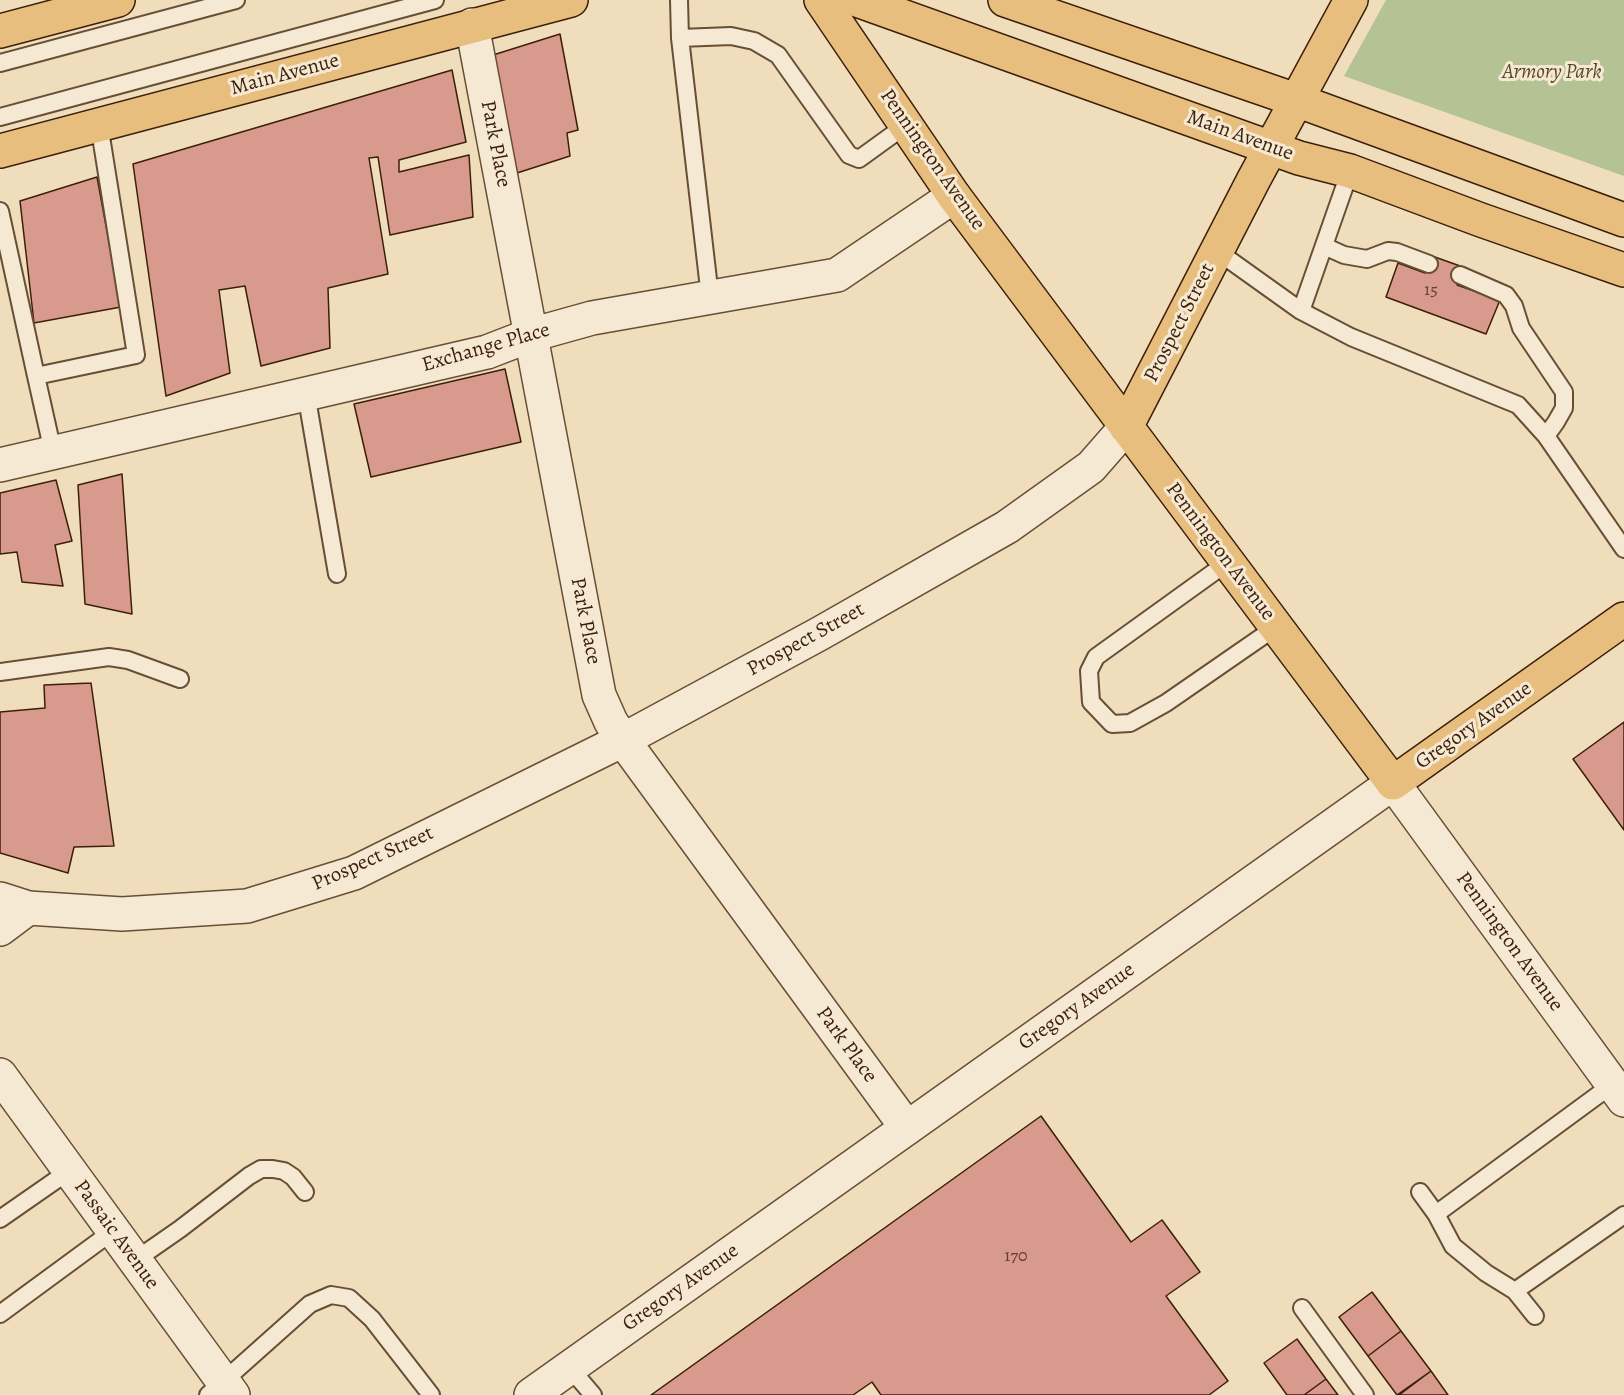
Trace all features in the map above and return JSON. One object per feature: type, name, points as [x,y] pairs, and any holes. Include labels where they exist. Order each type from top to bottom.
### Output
[{"type":"main road","points":[[0,31],[118,0]]},
{"type":"main road","name":"Main Avenue","points":[[0,151],[571,0]]},
{"type":"main road","name":"Pennington Avenue","points":[[820,0],[954,196],[1393,783]]},
{"type":"main road","name":"Main Avenue","points":[[857,0],[1299,158],[1350,171],[1480,220],[1624,270]]},
{"type":"main road","points":[[1005,0],[1296,100],[1624,220]]},
{"type":"main road","name":"Prospect Street","points":[[1126,427],[1296,100],[1351,0]]},
{"type":"main road","name":"Gregory Avenue","points":[[1393,783],[1622,625]]},
{"type":"street","name":"Park Place","points":[[472,25],[599,695],[611,722],[623,740],[907,1128]]},
{"type":"street","name":"Exchange Place","points":[[0,465],[487,352],[531,334],[592,318],[837,274],[954,196]]},
{"type":"street","name":"Prospect Street","points":[[14,904],[122,914],[247,906],[354,873],[623,740],[819,634],[1007,527],[1091,467],[1126,427]]},
{"type":"street","name":"Pennington Avenue","points":[[1393,783],[1618,1092]]},
{"type":"street","name":"Gregory Avenue","points":[[531,1395],[1393,783]]},
{"type":"street","points":[[0,929],[14,904]]},
{"type":"street","name":"Passaic Avenue","points":[[0,1075],[134,1261],[221,1391]]},
{"type":"lane","points":[[0,63],[236,0]]},
{"type":"lane","points":[[0,117],[435,0]]},
{"type":"lane","points":[[679,0],[680,38],[710,297]]},
{"type":"lane","points":[[680,38],[731,36],[754,41],[778,55],[849,155],[859,159],[906,125]]},
{"type":"lane","points":[[36,376],[136,355],[99,124]]},
{"type":"lane","points":[[1301,311],[1350,171]]},
{"type":"lane","points":[[0,211],[53,452]]},
{"type":"lane","points":[[1324,246],[1344,255],[1367,259],[1388,251],[1397,252],[1429,264]]},
{"type":"lane","points":[[1217,251],[1301,311],[1351,337],[1518,405],[1546,436],[1624,549]]},
{"type":"lane","points":[[1460,275],[1506,295],[1514,306],[1521,327],[1564,392],[1564,408],[1546,436]]},
{"type":"lane","points":[[306,393],[337,574]]},
{"type":"lane","points":[[1228,562],[1096,657],[1089,671],[1091,702],[1112,724],[1130,723],[1167,703],[1276,627]]},
{"type":"lane","points":[[0,672],[109,657],[128,660],[180,679]]},
{"type":"lane","points":[[1436,1214],[1618,1092]]},
{"type":"lane","points":[[134,1261],[261,1169],[284,1171],[293,1177],[305,1192]]},
{"type":"lane","points":[[0,1219],[69,1171]]},
{"type":"lane","points":[[1419,1192],[1436,1214],[1453,1246],[1486,1273],[1515,1291],[1534,1316]]},
{"type":"lane","points":[[1515,1291],[1624,1215]]},
{"type":"lane","points":[[0,1314],[113,1231]]},
{"type":"lane","points":[[221,1391],[310,1304],[332,1295],[349,1298],[372,1319],[432,1395]]},
{"type":"lane","points":[[1302,1308],[1365,1395]]},
{"type":"lane","points":[[570,1368],[593,1395]]},
{"type":"green space","name":"Armory Park","points":[[1386,0],[1624,0],[1624,176],[1344,76]]},
{"type":"building","points":[[560,34],[578,130],[567,133],[570,156],[517,173],[493,55]]},
{"type":"building","points":[[452,70],[466,142],[399,160],[399,172],[469,155],[473,217],[390,235],[378,157],[369,158],[388,274],[328,288],[330,348],[261,366],[245,286],[219,290],[230,373],[166,396],[133,164]]},
{"type":"building","points":[[97,177],[121,307],[34,323],[20,201]]},
{"type":"building","points":[[1432,256],[1463,267],[1457,285],[1500,300],[1486,334],[1386,297],[1398,263],[1425,273]]},
{"type":"building","points":[[505,369],[521,442],[371,477],[354,404]]},
{"type":"building","points":[[122,474],[132,614],[85,604],[78,485]]},
{"type":"building","points":[[56,480],[72,541],[55,545],[63,586],[22,582],[17,552],[0,554],[0,493]]},
{"type":"building","points":[[91,683],[114,846],[74,847],[68,873],[0,853],[0,712],[45,708],[44,685]]},
{"type":"building","points":[[1624,722],[1624,830],[1573,759]]},
{"type":"building","points":[[1041,1116],[1131,1242],[1162,1220],[1200,1272],[1166,1296],[1228,1381],[1209,1395],[881,1395],[872,1382],[853,1395],[651,1395]]},
{"type":"building","points":[[1372,1292],[1401,1331],[1368,1356],[1339,1317]]},
{"type":"building","points":[[1401,1331],[1431,1371],[1397,1395],[1368,1356]]},
{"type":"building","points":[[1297,1339],[1326,1379],[1304,1395],[1287,1395],[1264,1363]]},
{"type":"building","points":[[1431,1371],[1448,1395],[1399,1395]]},
{"type":"building","points":[[1326,1379],[1338,1395],[1304,1395]]}]
